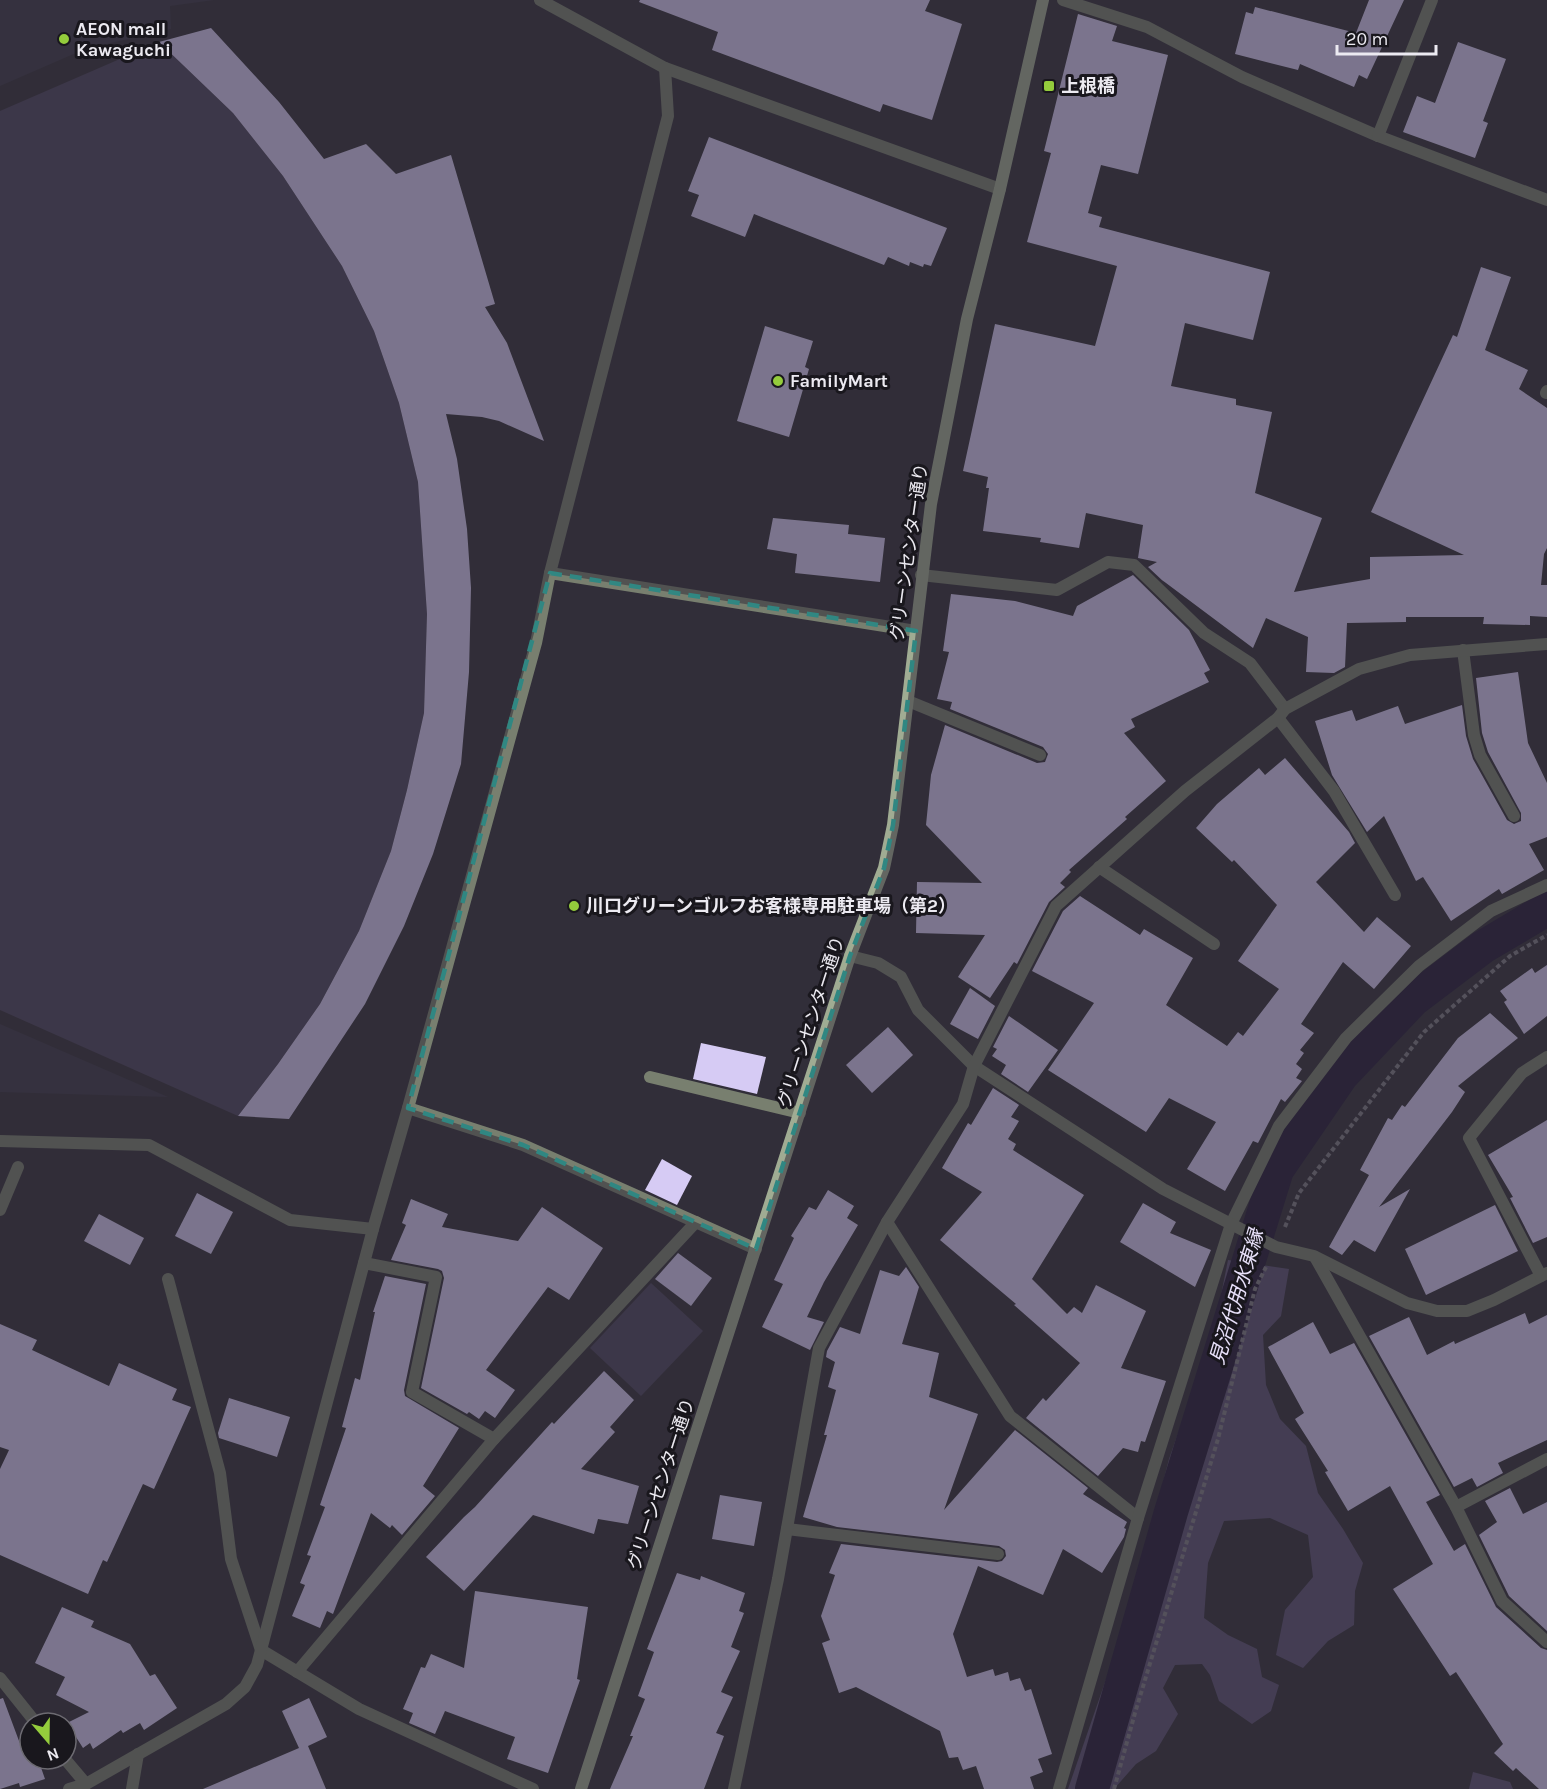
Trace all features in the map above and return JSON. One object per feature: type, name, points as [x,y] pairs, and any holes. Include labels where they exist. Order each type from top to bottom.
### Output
[{"type":"main road","name":"グリーンセンター通り","points":[[581,1789],[850,956],[884,868],[893,825],[931,504],[967,319],[1000,189],[1043,0]]},
{"type":"street","points":[[540,0],[665,68],[1000,189]]},
{"type":"street","points":[[1063,0],[1147,27],[1242,76],[1378,136],[1547,200]]},
{"type":"street","points":[[1378,136],[1432,0]]},
{"type":"street","points":[[69,1789],[86,1784],[226,1704],[245,1687],[257,1665],[373,1229],[533,654],[550,573],[668,116],[665,68]]},
{"type":"street","points":[[921,575],[1057,590],[1108,562],[1134,565],[1204,633],[1250,663],[1334,792],[1395,895]]},
{"type":"street","points":[[550,573],[916,631]]},
{"type":"street","points":[[734,1789],[787,1529],[819,1348],[887,1222],[963,1104],[974,1066],[1056,906],[1185,791],[1282,713],[1359,669],[1410,655],[1547,644]]},
{"type":"street","points":[[1463,650],[1474,735],[1480,755],[1514,816]]},
{"type":"street","points":[[908,701],[1040,755]]},
{"type":"street","points":[[1099,867],[1214,944]]},
{"type":"street","points":[[1059,1789],[1138,1518],[1231,1224],[1280,1126],[1346,1038],[1419,966],[1491,911],[1547,885]]},
{"type":"street","points":[[850,956],[878,963],[901,977],[918,1010],[974,1066],[1162,1189],[1276,1247],[1314,1256],[1407,1303],[1437,1311],[1467,1311],[1544,1274],[1469,1138],[1522,1072],[1547,1057]]},
{"type":"street","points":[[650,1077],[800,1113]]},
{"type":"street","points":[[408,1108],[523,1145],[756,1249]]},
{"type":"street","points":[[0,1141],[149,1145],[290,1220],[373,1229]]},
{"type":"street","points":[[0,1210],[18,1167]]},
{"type":"street","points":[[297,1672],[494,1439],[696,1222]]},
{"type":"street","points":[[887,1222],[1010,1416],[1138,1518]]},
{"type":"street","points":[[1314,1256],[1456,1507],[1502,1601],[1546,1640]]},
{"type":"street","points":[[364,1263],[436,1277],[412,1392],[494,1439]]},
{"type":"street","points":[[168,1279],[219,1473],[231,1559],[261,1650],[359,1710],[533,1789]]},
{"type":"street","points":[[1456,1507],[1547,1459]]},
{"type":"street","points":[[787,1529],[998,1554]]},
{"type":"street","points":[[0,1678],[26,1711]]},
{"type":"street","points":[[132,1789],[138,1754]]},
{"type":"street","points":[[75,1771],[86,1784]]},
{"type":"path","points":[[1114,1789],[1218,1439],[1255,1289],[1299,1192],[1424,1032],[1510,956],[1547,935]]},
{"type":"highlighted area","points":[[550,573],[916,631],[893,825],[884,868],[850,956],[756,1249],[523,1145],[408,1108]]},
{"type":"shaded area","name":"AEON mall Kawaguchi","points":[[0,0],[214,0],[170,6],[171,29],[85,49],[0,86]]},
{"type":"shaded area","points":[[159,42],[233,113],[283,176],[342,266],[374,331],[399,403],[418,482],[427,614],[424,713],[391,851],[359,931],[320,1004],[238,1116],[0,1010],[0,111]]},
{"type":"shaded area","points":[[0,1024],[168,1097],[0,1092]]},
{"type":"shaded area","points":[[1228,1260],[1289,1269],[1281,1316],[1263,1335],[1266,1385],[1280,1419],[1306,1446],[1318,1493],[1363,1563],[1355,1591],[1354,1625],[1328,1641],[1303,1668],[1276,1655],[1285,1610],[1313,1577],[1308,1535],[1270,1518],[1224,1521],[1208,1563],[1204,1618],[1228,1635],[1257,1649],[1262,1677],[1279,1685],[1271,1711],[1252,1724],[1219,1701],[1210,1675],[1202,1664],[1175,1665],[1163,1688],[1178,1714],[1156,1751],[1136,1764],[1114,1789],[1068,1789],[1112,1662],[1142,1563],[1169,1459],[1214,1330]]},
{"type":"shaded area","points":[[651,1283],[703,1331],[641,1396],[590,1348]]},
{"type":"shaded area","points":[[1473,1772],[1510,1782],[1513,1789],[1469,1789]]},
{"type":"building","points":[[640,0],[930,0],[925,11],[962,24],[932,120],[883,104],[880,112],[712,50],[718,32],[639,2]]},
{"type":"building","points":[[1369,0],[1404,0],[1367,79],[1359,75],[1354,87],[1300,64],[1298,70],[1235,54],[1246,12],[1253,14],[1255,7],[1356,33]]},
{"type":"building","points":[[1078,14],[1117,26],[1112,41],[1168,55],[1138,174],[1101,165],[1088,213],[1102,217],[1099,227],[1270,272],[1253,340],[1185,323],[1171,386],[1236,399],[1236,405],[1272,412],[1255,493],[1322,518],[1294,592],[1370,579],[1370,557],[1464,555],[1371,512],[1453,335],[1457,337],[1481,267],[1511,277],[1485,350],[1528,370],[1519,389],[1547,408],[1547,548],[1544,554],[1541,585],[1547,585],[1547,617],[1530,616],[1530,625],[1483,624],[1484,617],[1406,617],[1406,622],[1347,623],[1345,667],[1334,673],[1306,672],[1308,637],[1266,618],[1253,648],[1162,580],[1164,582],[1148,567],[1157,562],[1138,558],[1143,525],[1086,513],[1079,548],[1040,542],[1041,538],[983,531],[989,488],[986,488],[988,477],[963,471],[995,324],[1095,346],[1117,266],[1027,242],[1051,153],[1044,151]]},
{"type":"building","points":[[211,28],[279,102],[324,159],[366,144],[396,174],[451,155],[495,304],[485,307],[507,343],[544,441],[499,421],[446,414],[457,459],[467,529],[471,588],[469,672],[461,764],[433,854],[404,926],[365,1004],[289,1119],[238,1116],[320,1004],[359,931],[391,851],[424,713],[427,614],[418,482],[399,403],[374,331],[342,266],[283,176],[233,113],[159,42]]},
{"type":"building","points":[[1458,42],[1506,59],[1483,121],[1488,123],[1475,158],[1403,132],[1417,96],[1435,103]]},
{"type":"building","points":[[709,137],[947,228],[931,266],[924,264],[923,267],[910,262],[909,266],[888,257],[884,265],[754,214],[745,237],[691,216],[699,195],[688,191]]},
{"type":"building","points":[[765,326],[813,341],[805,367],[809,369],[789,437],[737,421]]},
{"type":"building","points":[[773,518],[849,525],[848,534],[885,538],[880,582],[795,573],[797,554],[767,549]]},
{"type":"building","points":[[1133,575],[1189,630],[1210,670],[1204,673],[1209,682],[1131,719],[1135,727],[1124,733],[1166,781],[1069,870],[1071,872],[1060,883],[1065,887],[1049,902],[1017,964],[1014,962],[990,998],[958,977],[985,935],[916,933],[917,882],[982,883],[926,825],[931,775],[945,725],[1037,763],[1045,762],[1048,754],[1043,747],[950,709],[952,702],[937,699],[949,652],[943,651],[951,594],[1015,601],[1073,616],[1077,606]]},
{"type":"building","points":[[1518,672],[1528,743],[1547,783],[1547,837],[1529,844],[1544,870],[1502,894],[1499,889],[1451,921],[1423,877],[1416,881],[1384,816],[1367,832],[1332,775],[1315,721],[1352,710],[1356,721],[1398,706],[1405,724],[1462,705],[1466,736],[1473,759],[1507,820],[1514,824],[1521,821],[1521,813],[1488,752],[1482,733],[1476,678]]},
{"type":"building","points":[[1285,758],[1349,832],[1355,843],[1316,882],[1364,932],[1377,917],[1411,946],[1374,989],[1343,962],[1301,1024],[1314,1033],[1300,1050],[1304,1053],[1296,1064],[1302,1069],[1296,1078],[1302,1081],[1285,1102],[1281,1099],[1258,1143],[1253,1141],[1225,1191],[1187,1169],[1216,1122],[1169,1098],[1146,1132],[1048,1070],[1094,1003],[1032,971],[1063,911],[1080,896],[1140,935],[1144,929],[1193,958],[1166,1005],[1227,1046],[1238,1032],[1243,1036],[1279,989],[1238,961],[1277,905],[1234,860],[1232,862],[1196,828],[1217,804],[1259,768],[1265,775]]},
{"type":"building","points":[[1547,965],[1547,1016],[1524,1034],[1504,1002],[1507,1000],[1500,991],[1532,968],[1535,973]]},
{"type":"building","points":[[970,988],[995,1006],[978,1039],[950,1024]]},
{"type":"building","points":[[1490,1013],[1518,1038],[1458,1086],[1465,1092],[1452,1112],[1379,1207],[1410,1189],[1375,1252],[1354,1240],[1342,1255],[1329,1247],[1369,1175],[1360,1170],[1388,1118],[1392,1120],[1402,1105],[1405,1107],[1458,1038]]},
{"type":"building","points":[[1009,1016],[1058,1050],[1028,1092],[1001,1074],[1006,1065],[992,1056],[997,1049],[993,1047]]},
{"type":"building","points":[[888,1027],[913,1055],[872,1093],[846,1065]]},
{"type":"building","points":[[701,1043],[766,1057],[757,1094],[693,1079]]},
{"type":"building","points":[[993,1088],[1019,1105],[1011,1117],[1019,1121],[1008,1139],[1016,1144],[1013,1150],[1084,1195],[1032,1279],[1067,1314],[1074,1307],[1082,1313],[1096,1285],[1146,1311],[1121,1368],[1166,1381],[1145,1442],[1141,1441],[1138,1452],[1123,1448],[1098,1476],[1026,1418],[1043,1398],[1046,1401],[1080,1363],[1014,1305],[1016,1304],[940,1240],[982,1192],[942,1168],[968,1123],[971,1125]]},
{"type":"building","points":[[1547,1120],[1547,1237],[1533,1243],[1510,1198],[1513,1197],[1488,1155]]},
{"type":"building","points":[[662,1159],[692,1176],[677,1205],[645,1190]]},
{"type":"building","points":[[828,1190],[854,1206],[847,1218],[858,1225],[824,1282],[807,1317],[824,1322],[810,1350],[762,1327],[783,1284],[774,1280],[794,1238],[791,1236],[809,1207],[816,1210]]},
{"type":"building","points":[[197,1193],[233,1212],[211,1254],[175,1236]]},
{"type":"building","points":[[411,1199],[448,1214],[442,1227],[518,1241],[542,1207],[603,1248],[569,1300],[548,1287],[486,1370],[515,1390],[495,1418],[485,1411],[479,1419],[421,1388],[444,1278],[442,1271],[438,1269],[391,1260],[406,1225],[402,1223]]},
{"type":"building","points":[[1143,1203],[1176,1222],[1170,1233],[1211,1250],[1195,1287],[1120,1242]]},
{"type":"building","points":[[1495,1205],[1518,1251],[1426,1295],[1405,1249]]},
{"type":"building","points":[[99,1214],[144,1238],[130,1265],[84,1241]]},
{"type":"building","points":[[678,1253],[712,1278],[691,1306],[655,1279]]},
{"type":"building","points":[[906,1267],[919,1287],[902,1344],[939,1353],[929,1397],[978,1414],[944,1510],[1015,1430],[1088,1488],[1083,1494],[1127,1522],[1124,1537],[1102,1573],[1063,1549],[1043,1595],[978,1566],[953,1634],[967,1677],[993,1669],[995,1676],[1008,1672],[1010,1681],[1020,1678],[1025,1691],[1031,1689],[1052,1754],[1038,1759],[1043,1772],[1030,1777],[1034,1789],[984,1789],[976,1766],[963,1770],[958,1757],[949,1758],[940,1731],[856,1687],[839,1693],[822,1643],[830,1640],[821,1616],[835,1575],[829,1573],[841,1544],[997,1562],[1002,1561],[1006,1556],[1005,1550],[999,1546],[837,1527],[803,1517],[827,1435],[824,1435],[836,1390],[828,1387],[835,1362],[826,1357],[827,1351],[840,1327],[860,1334],[880,1270],[899,1276]]},
{"type":"building","points":[[385,1276],[426,1284],[404,1390],[405,1396],[459,1428],[423,1486],[435,1496],[402,1535],[392,1525],[390,1528],[371,1513],[333,1614],[327,1611],[320,1628],[292,1616],[305,1585],[300,1583],[311,1556],[307,1555],[325,1507],[320,1505],[346,1428],[342,1427],[355,1378],[360,1380],[375,1312],[373,1312]]},
{"type":"building","points":[[1525,1313],[1529,1324],[1547,1315],[1547,1440],[1498,1463],[1503,1473],[1477,1487],[1472,1478],[1454,1487],[1369,1336],[1409,1317],[1427,1355],[1454,1341],[1455,1344]]},
{"type":"building","points":[[1313,1322],[1330,1354],[1354,1343],[1440,1495],[1426,1502],[1454,1551],[1465,1544],[1496,1607],[1541,1648],[1547,1650],[1547,1789],[1539,1789],[1516,1768],[1513,1771],[1494,1753],[1503,1744],[1456,1672],[1450,1676],[1393,1589],[1433,1564],[1390,1486],[1348,1511],[1325,1472],[1328,1471],[1295,1419],[1304,1413],[1268,1347]]},
{"type":"building","points":[[0,1324],[37,1340],[32,1350],[109,1386],[119,1363],[177,1389],[172,1400],[191,1407],[154,1489],[143,1484],[107,1562],[103,1560],[88,1594],[0,1555],[0,1469],[9,1450],[0,1447]]},
{"type":"building","points":[[604,1371],[634,1400],[610,1427],[615,1432],[581,1469],[639,1486],[628,1524],[598,1519],[594,1534],[533,1515],[464,1591],[426,1557],[552,1422],[554,1424]]},
{"type":"building","points":[[229,1398],[290,1417],[277,1457],[219,1438],[218,1433]]},
{"type":"building","points":[[1510,1488],[1523,1514],[1547,1502],[1547,1631],[1509,1596],[1479,1535],[1497,1522],[1485,1501]]},
{"type":"building","points":[[720,1495],[762,1502],[754,1546],[712,1539]]},
{"type":"building","points":[[677,1573],[700,1580],[701,1576],[745,1593],[739,1611],[744,1613],[731,1647],[740,1651],[721,1692],[733,1697],[716,1733],[724,1736],[704,1789],[610,1789],[633,1736],[630,1736],[645,1699],[638,1696],[654,1652],[647,1649]]},
{"type":"building","points":[[475,1591],[588,1607],[577,1679],[580,1680],[548,1773],[507,1759],[515,1737],[445,1711],[435,1734],[409,1723],[413,1713],[403,1709],[421,1667],[425,1668],[431,1654],[464,1668]]},
{"type":"building","points":[[62,1607],[94,1621],[91,1627],[130,1644],[150,1676],[155,1674],[177,1708],[144,1730],[140,1723],[123,1733],[121,1730],[93,1749],[90,1743],[83,1748],[78,1740],[78,1718],[89,1712],[56,1695],[65,1677],[35,1663]]},
{"type":"building","points":[[3,1698],[18,1738],[18,1771],[42,1771],[45,1779],[20,1787],[19,1783],[0,1789],[0,1699]]},
{"type":"building","points":[[309,1698],[327,1737],[308,1746],[326,1789],[203,1789],[299,1748],[282,1711]]},
{"type":"waterway","name":"見沼代用水東縁","points":[[1092,1789],[1171,1512],[1277,1170],[1342,1075],[1413,1000],[1483,947],[1547,909]]},
{"type":"place","name":"AEON mall Kawaguchi","points":[[64,39]]},
{"type":"place","name":"上根橋","points":[[1049,86]]},
{"type":"place","name":"FamilyMart","points":[[778,381]]},
{"type":"place","name":"川口グリーンゴルフお客様専用駐車場（第2）","points":[[574,906]]}]
